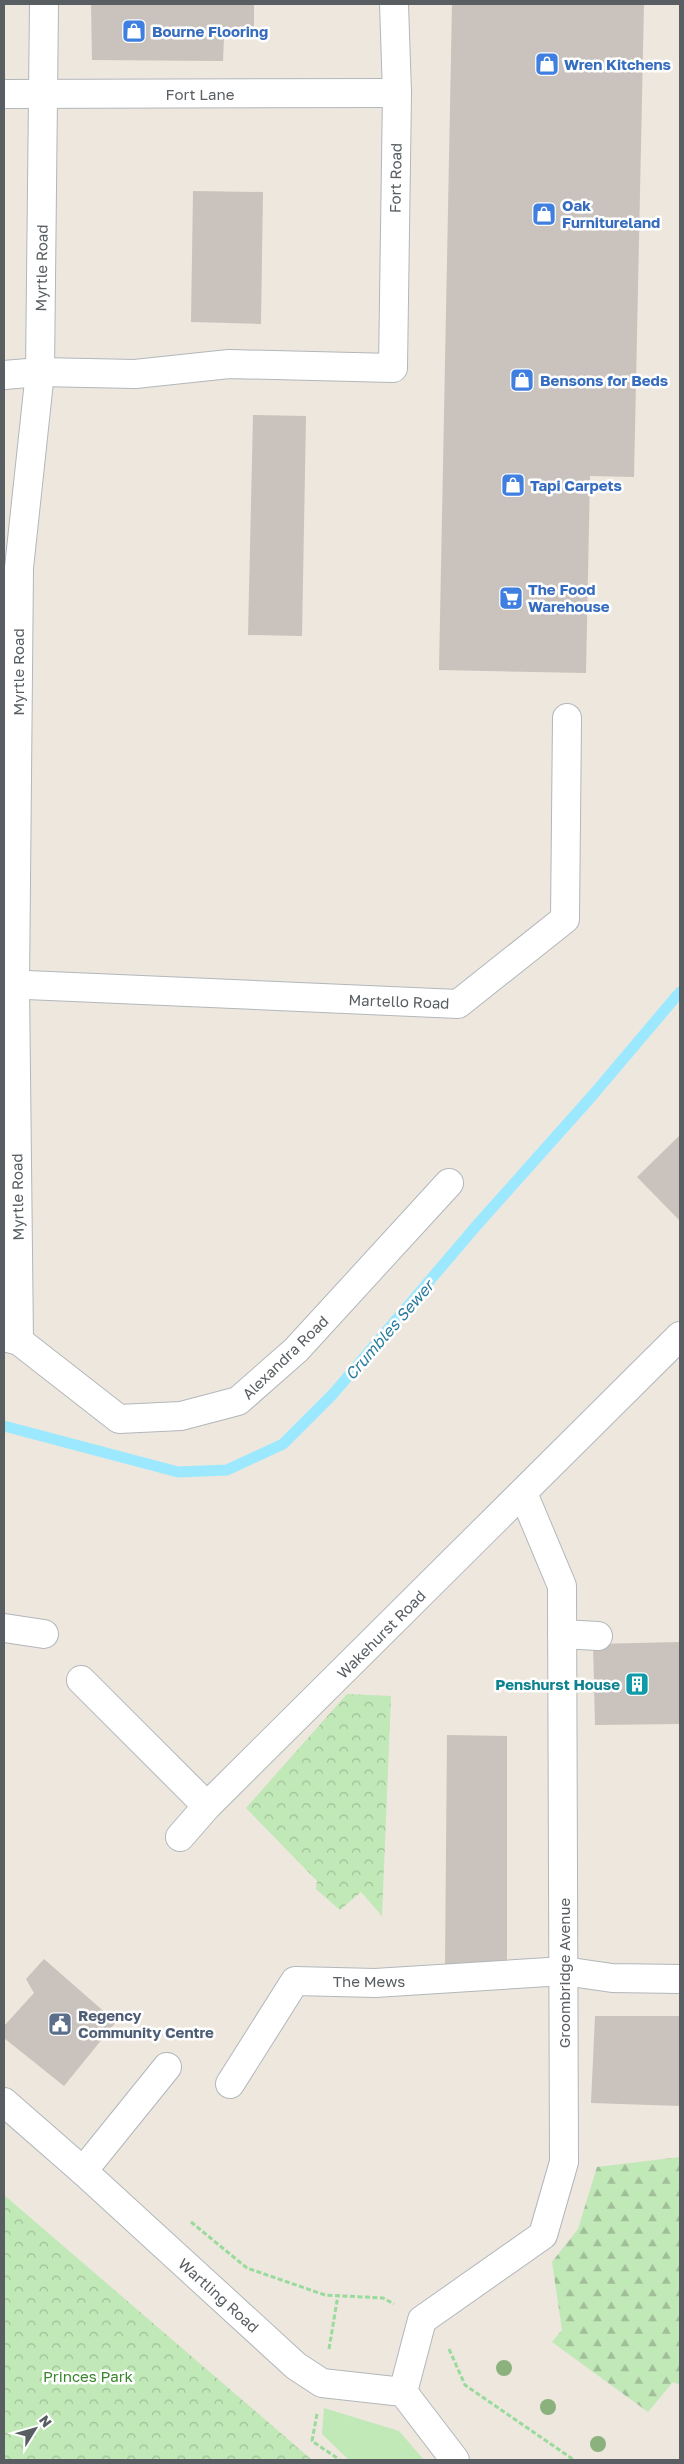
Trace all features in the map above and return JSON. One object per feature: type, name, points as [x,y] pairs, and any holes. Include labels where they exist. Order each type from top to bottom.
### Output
[{"type":"street","name":"Myrtle Road","points":[[11,1339],[11,568],[40,372],[44,4]]},
{"type":"street","name":"Fort Road","points":[[40,372],[135,374],[229,364],[393,368],[397,93],[394,4]]},
{"type":"street","name":"Fort Lane","points":[[4,94],[397,93]]},
{"type":"street","points":[[4,374],[40,372]]},
{"type":"street","name":"Martello Road","points":[[10,985],[458,1004],[565,919],[567,718]]},
{"type":"street","name":"Alexandra Road","points":[[11,1339],[119,1419],[181,1416],[238,1402],[296,1350],[449,1183]]},
{"type":"street","name":"Wakehurst Road","points":[[180,1837],[207,1806],[680,1336]]},
{"type":"street","name":"Groombridge Avenue","points":[[422,2320],[428,2318],[543,2235],[564,2162],[562,1586],[523,1493]]},
{"type":"street","points":[[4,1628],[44,1634]]},
{"type":"street","points":[[562,1634],[598,1636]]},
{"type":"street","points":[[81,1680],[207,1806]]},
{"type":"street","points":[[564,1972],[612,1978],[680,1979]]},
{"type":"street","name":"The Mews","points":[[230,2084],[295,1981],[375,1983],[564,1972]]},
{"type":"street","points":[[83,2171],[167,2067]]},
{"type":"street","name":"Wartling Road","points":[[4,2102],[83,2171],[296,2366],[322,2383],[403,2392]]},
{"type":"street","points":[[422,2320],[403,2392],[456,2456]]},
{"type":"path","points":[[186,2218],[247,2268],[325,2295],[383,2298],[422,2320],[442,2333],[465,2385],[574,2460]]},
{"type":"green space","points":[[347,1694],[391,1696],[382,1916],[361,1892],[340,1910],[316,1889],[317,1881],[246,1808]]},
{"type":"green space","points":[[680,2157],[680,2385],[673,2382],[648,2412],[552,2342],[562,2330],[552,2262],[578,2229],[597,2167]]},
{"type":"green space","name":"Princes Park","points":[[4,2195],[312,2460],[4,2460]]},
{"type":"green space","points":[[324,2408],[399,2431],[424,2460],[349,2460],[322,2434]]},
{"type":"building","points":[[91,4],[254,4],[254,38],[224,38],[223,61],[92,60]]},
{"type":"building","points":[[452,4],[644,4],[634,477],[590,476],[586,673],[439,670]]},
{"type":"building","points":[[193,191],[263,192],[261,324],[191,322]]},
{"type":"building","points":[[253,415],[306,416],[302,636],[248,635]]},
{"type":"building","points":[[680,1135],[680,1221],[637,1177]]},
{"type":"building","name":"Penshurst House","points":[[680,1642],[680,1724],[595,1725],[593,1644]]},
{"type":"building","points":[[447,1735],[507,1736],[507,1968],[445,1967]]},
{"type":"building","name":"Regency Community Centre","points":[[44,1959],[116,2022],[64,2086],[4,2038],[4,2026],[34,1993],[26,1979]]},
{"type":"building","points":[[595,2016],[680,2016],[680,2106],[591,2103]]},
{"type":"waterway","name":"Crumbles Sewer","points":[[4,1426],[178,1472],[227,1470],[283,1444],[333,1394],[680,992]]},
{"type":"place","name":"Bourne Flooring","points":[[134,31]]},
{"type":"place","name":"Wren Kitchens","points":[[547,64]]},
{"type":"place","name":"Oak Furnitureland","points":[[544,214]]},
{"type":"place","name":"Bensons for Beds","points":[[522,380]]},
{"type":"place","name":"Tapi Carpets","points":[[513,485]]},
{"type":"place","name":"The Food Warehouse","points":[[511,598]]},
{"type":"place","name":"Penshurst House","points":[[637,1684]]},
{"type":"place","name":"Regency Community Centre","points":[[60,2024]]}]
